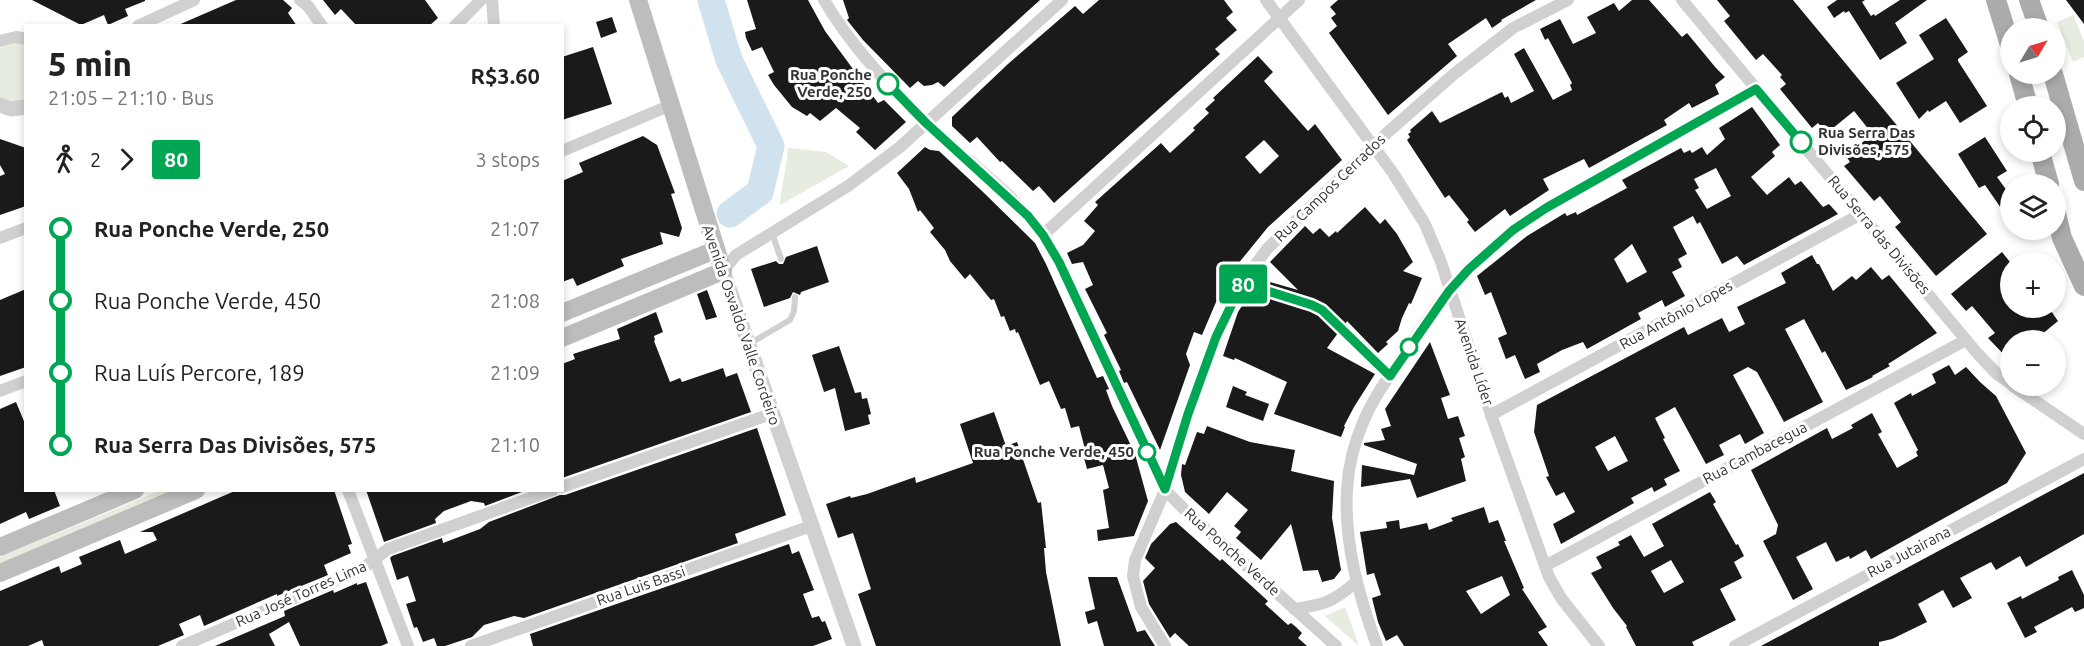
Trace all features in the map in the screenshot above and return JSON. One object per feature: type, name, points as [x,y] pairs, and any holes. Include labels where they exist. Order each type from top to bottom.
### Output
[{"type":"main road","name":"Avenida Osvaldo Valle Cordeiro","points":[[638,0],[723,272]]},
{"type":"main road","points":[[1996,0],[2002,18]]},
{"type":"main road","points":[[2030,0],[2036,18]]},
{"type":"main road","points":[[2056,84],[2084,182]]},
{"type":"main road","points":[[2063,240],[2084,286]]},
{"type":"main road","points":[[564,312],[715,250]]},
{"type":"main road","points":[[564,337],[723,272]]},
{"type":"main road","points":[[634,283],[642,305]]},
{"type":"main road","points":[[0,547],[130,492]]},
{"type":"main road","points":[[0,573],[191,492]]},
{"type":"street","points":[[142,24],[194,0]]},
{"type":"street","points":[[300,0],[308,6],[321,24]]},
{"type":"street","points":[[457,24],[481,0]]},
{"type":"street","points":[[492,0],[494,24]]},
{"type":"street","name":"Rua Ponche Verde","points":[[824,0],[855,46],[879,75],[926,123],[1016,204],[1043,235],[1059,262],[1165,489],[1188,513],[1336,646]]},
{"type":"street","points":[[723,272],[736,255],[848,186],[900,147],[1062,0]]},
{"type":"street","name":"Avenida Líder","points":[[1266,0],[1374,146],[1412,201],[1425,225],[1441,262],[1491,415],[1545,567],[1562,598],[1599,646]]},
{"type":"street","points":[[1043,235],[1299,0]]},
{"type":"street","name":"Rua Campos Cerrados","points":[[1165,646],[1141,607],[1133,576],[1136,560],[1165,489],[1188,414],[1216,337],[1242,283],[1268,249],[1374,146],[1454,74],[1497,40],[1529,19],[1568,0]]},
{"type":"street","name":"Rua Serra das Divisões","points":[[1682,0],[1966,340],[2000,376]]},
{"type":"street","points":[[0,41],[16,37],[24,39]]},
{"type":"street","points":[[1377,646],[1356,582],[1349,539],[1347,500],[1352,457],[1364,420],[1390,376],[1449,291],[1489,250],[1513,230],[1546,208],[1756,89]]},
{"type":"street","points":[[0,105],[11,109],[24,107]]},
{"type":"street","points":[[564,150],[671,105]]},
{"type":"street","name":"Rua Antônio Lopes","points":[[1491,415],[1861,214]]},
{"type":"street","points":[[0,238],[24,229]]},
{"type":"street","points":[[715,250],[736,255]]},
{"type":"street","name":"Avenida Osvaldo Valle Cordeiro","points":[[723,272],[811,526],[849,645]]},
{"type":"street","name":"Rua Cambacegua","points":[[1545,567],[1966,340]]},
{"type":"street","points":[[0,391],[24,382]]},
{"type":"street","name":"Rua Serra das Divisões","points":[[2029,396],[2084,434]]},
{"type":"street","points":[[564,486],[771,414]]},
{"type":"street","name":"Rua Jutairana","points":[[1735,646],[2084,459]]},
{"type":"street","points":[[349,492],[408,646]]},
{"type":"street","name":"Rua José Torres Lima","points":[[182,646],[362,569],[388,549],[547,492]]},
{"type":"street","name":"Rua Luis Bassi","points":[[471,646],[811,526]]},
{"type":"street","points":[[1294,609],[1315,607],[1332,602],[1356,582]]},
{"type":"lane","points":[[772,233],[781,259]]},
{"type":"lane","points":[[1242,283],[1322,310],[1390,376]]},
{"type":"lane","points":[[748,344],[790,320],[794,311],[795,297]]},
{"type":"shaded area","points":[[2073,15],[2084,41],[2084,57],[2073,62],[2066,44],[2066,18]]},
{"type":"shaded area","points":[[17,43],[24,45],[24,102],[12,103],[0,99],[0,48]]},
{"type":"shaded area","points":[[788,148],[826,152],[849,166],[780,205]]},
{"type":"shaded area","points":[[157,492],[172,492],[0,564],[0,557]]},
{"type":"shaded area","points":[[1345,607],[1359,646],[1325,616]]},
{"type":"building","points":[[32,0],[145,0],[125,9],[128,16],[110,24],[108,24],[104,15],[79,24]]},
{"type":"building","points":[[236,0],[283,0],[292,8],[288,13],[296,24],[181,24]]},
{"type":"building","points":[[323,0],[425,0],[438,18],[431,24],[355,24],[341,9],[335,15]]},
{"type":"building","points":[[747,0],[808,0],[825,31],[878,103],[884,100],[906,122],[875,150],[856,132],[860,128],[836,108],[820,121],[810,113],[807,116],[792,107],[768,75],[774,72],[762,47],[752,51],[746,38],[745,32],[756,29]]},
{"type":"building","points":[[843,0],[1040,0],[944,87],[938,82],[924,86],[918,81],[910,88],[863,40],[847,20],[849,18]]},
{"type":"building","points":[[1099,0],[1224,0],[1233,12],[1226,18],[1237,30],[1215,49],[1220,54],[1054,203],[1039,186],[1033,191],[1002,161],[1000,162],[977,137],[970,143],[952,126],[952,117],[1008,64],[1075,6],[1083,14]]},
{"type":"building","points":[[1338,0],[1536,0],[1501,20],[1492,28],[1486,18],[1448,44],[1457,56],[1388,115],[1329,33],[1337,26],[1331,18],[1336,14],[1330,7]]},
{"type":"building","points":[[1632,0],[1649,0],[1682,37],[1687,33],[1725,77],[1715,85],[1719,94],[1692,108],[1689,103],[1664,120],[1667,125],[1589,168],[1584,159],[1543,179],[1549,190],[1510,216],[1505,209],[1475,232],[1467,222],[1469,220],[1449,195],[1445,198],[1407,140],[1410,137],[1408,134],[1410,130],[1432,111],[1440,123],[1502,92],[1505,98],[1508,96],[1511,103],[1534,91],[1514,54],[1524,48],[1553,100],[1572,90],[1570,85],[1572,83],[1548,38],[1545,40],[1540,29],[1560,19],[1573,44],[1596,33],[1587,17],[1614,3],[1619,11]]},
{"type":"building","points":[[1717,0],[1793,0],[1987,234],[1936,276],[1895,227],[1901,222],[1880,196],[1874,201],[1844,166],[1850,162],[1846,156],[1869,137],[1866,134],[1870,131],[1854,111],[1827,133],[1818,123],[1812,128],[1780,89],[1786,84],[1780,77],[1782,75],[1763,54],[1756,60],[1724,21],[1730,16]]},
{"type":"building","points":[[1837,0],[1865,0],[1862,2],[1871,16],[1874,14],[1875,16],[1900,0],[1927,0],[1895,23],[1907,43],[1880,60],[1849,11],[1845,13],[1844,11],[1834,18],[1827,7]]},
{"type":"building","points":[[2066,0],[2084,0],[2084,24]]},
{"type":"building","points":[[612,17],[617,32],[601,38],[596,22]]},
{"type":"building","points":[[1946,18],[1968,52],[1958,61],[1987,106],[1960,123],[1946,101],[1929,112],[1928,110],[1919,119],[1896,83],[1934,59],[1919,35]]},
{"type":"building","points":[[593,47],[612,104],[564,119],[564,56]]},
{"type":"building","points":[[1258,56],[1273,72],[1264,81],[1308,131],[1315,124],[1342,160],[1268,227],[1220,286],[1222,288],[1202,335],[1194,332],[1186,354],[1190,365],[1160,450],[1127,382],[1124,383],[1119,371],[1121,370],[1104,335],[1107,333],[1085,289],[1093,285],[1083,262],[1072,264],[1067,253],[1083,245],[1095,231],[1084,221],[1098,205],[1095,202],[1161,143],[1170,153],[1195,130],[1193,128],[1209,113],[1205,109],[1215,100],[1213,98]],"holes":[[[1264,140],[1279,156],[1260,174],[1245,157]]]},
{"type":"building","points":[[1752,107],[1780,145],[1772,152],[1775,156],[1751,177],[1767,195],[1789,177],[1795,185],[1801,181],[1823,207],[1829,204],[1838,214],[1744,265],[1737,256],[1722,264],[1700,222],[1697,224],[1693,216],[1673,227],[1687,254],[1678,259],[1682,267],[1672,272],[1685,296],[1665,307],[1662,300],[1638,313],[1641,319],[1587,349],[1583,342],[1562,350],[1537,364],[1540,372],[1525,379],[1515,355],[1506,359],[1498,338],[1507,334],[1491,292],[1485,295],[1477,276],[1527,236],[1565,213],[1567,216],[1576,212],[1577,215],[1627,188],[1622,180],[1681,148],[1684,153],[1690,150],[1692,153],[1702,147],[1707,155],[1725,139],[1719,128]],"holes":[[[1716,168],[1731,196],[1707,209],[1695,190],[1699,188],[1694,179]],[[1632,244],[1647,272],[1627,283],[1614,259]]]},
{"type":"building","points":[[643,136],[657,145],[675,193],[671,194],[682,228],[679,237],[660,232],[663,244],[621,259],[624,266],[577,286],[573,278],[564,281],[564,180],[583,172],[579,163]]},
{"type":"building","points":[[1985,137],[2007,171],[1997,177],[2000,181],[2000,207],[1985,185],[1979,188],[1958,154]]},
{"type":"building","points":[[0,139],[24,147],[24,207],[0,215],[0,176],[5,174],[0,165]]},
{"type":"building","points":[[925,147],[939,151],[1035,243],[1097,378],[1103,376],[1109,389],[1106,390],[1112,406],[1135,454],[1148,501],[1134,536],[1098,541],[1097,530],[1109,528],[1103,490],[1109,488],[1103,465],[1087,469],[1084,458],[1087,457],[1079,426],[1071,428],[1065,408],[1061,409],[1049,381],[1040,385],[1018,332],[1016,333],[1015,329],[1010,331],[994,299],[991,300],[970,274],[965,279],[950,261],[945,250],[930,232],[934,228],[920,210],[918,212],[909,189],[897,173]]},
{"type":"building","points":[[1365,207],[1380,224],[1385,219],[1397,234],[1413,262],[1403,271],[1422,278],[1398,331],[1378,353],[1347,321],[1345,325],[1325,305],[1257,283],[1259,279],[1298,290],[1270,262],[1305,226],[1313,234],[1320,228],[1329,237],[1336,231],[1337,233]]},
{"type":"building","points":[[817,246],[829,282],[801,292],[800,295],[793,292],[790,298],[764,307],[751,269],[776,261],[783,264],[786,257]]},
{"type":"building","points":[[2000,254],[2000,318],[2056,318],[2058,321],[2047,330],[2000,330],[2000,351],[1988,338],[1995,333],[1972,306],[1966,311],[1951,294]]},
{"type":"building","points":[[1812,255],[1833,291],[1852,276],[1856,280],[1871,267],[1882,280],[1889,275],[1937,333],[1888,364],[1890,366],[1873,377],[1846,390],[1825,351],[1822,353],[1804,319],[1785,329],[1823,402],[1784,422],[1757,372],[1748,367],[1733,375],[1764,433],[1745,444],[1740,434],[1719,445],[1724,455],[1706,464],[1675,407],[1655,418],[1680,471],[1664,479],[1667,485],[1654,492],[1652,487],[1631,498],[1634,503],[1561,544],[1553,524],[1575,512],[1564,492],[1556,496],[1546,477],[1549,476],[1534,432],[1537,405],[1684,327],[1688,335],[1722,318],[1729,332],[1745,324],[1737,307],[1786,283],[1781,273]],"holes":[[[1615,436],[1628,461],[1608,471],[1595,447]]]},
{"type":"building","points":[[24,290],[24,368],[0,376],[0,300]]},
{"type":"building","points":[[707,290],[717,317],[706,320],[697,294]]},
{"type":"building","points":[[1251,292],[1319,314],[1338,333],[1327,348],[1375,374],[1354,407],[1341,437],[1274,414],[1287,382],[1235,358],[1234,360],[1223,356],[1238,312]]},
{"type":"building","points":[[656,312],[663,332],[654,336],[654,341],[670,382],[680,378],[682,382],[723,368],[726,377],[737,373],[751,412],[564,477],[564,363],[575,359],[573,354],[620,339],[617,329]]},
{"type":"building","points":[[1430,342],[1450,395],[1441,398],[1448,419],[1458,416],[1465,436],[1459,438],[1465,457],[1461,459],[1466,481],[1417,498],[1410,479],[1361,487],[1362,465],[1414,475],[1417,464],[1364,445],[1364,443],[1385,440],[1381,429],[1391,426],[1385,409]]},
{"type":"building","points":[[839,346],[855,393],[861,392],[862,399],[867,398],[871,414],[868,415],[870,424],[845,431],[835,388],[824,392],[812,355]]},
{"type":"building","points":[[1949,365],[1955,375],[1966,367],[1996,396],[2026,453],[2007,483],[1871,559],[1866,550],[1850,559],[1849,556],[1836,562],[1826,542],[1796,557],[1813,589],[1793,600],[1763,541],[1776,534],[1778,525],[1751,470],[1827,428],[1832,439],[1853,428],[1851,425],[1872,413],[1882,432],[1878,434],[1897,468],[1918,456],[1916,452],[1918,450],[1894,403],[1936,383],[1932,374]]},
{"type":"building","points":[[1233,386],[1247,392],[1245,395],[1269,404],[1263,421],[1226,407]]},
{"type":"building","points":[[16,402],[24,421],[24,492],[55,492],[60,506],[29,519],[26,512],[0,524],[0,409]]},
{"type":"building","points":[[994,412],[1006,446],[1017,442],[1038,503],[1041,502],[1046,572],[1061,646],[876,646],[858,594],[871,589],[853,533],[838,538],[826,504],[850,496],[851,498],[867,494],[915,477],[916,483],[973,463],[960,424]]},
{"type":"building","points":[[1207,426],[1250,442],[1295,450],[1291,471],[1334,481],[1332,518],[1341,570],[1334,579],[1322,582],[1318,570],[1303,571],[1291,524],[1261,560],[1236,538],[1241,532],[1234,526],[1248,510],[1227,492],[1209,514],[1185,492],[1181,475],[1182,464],[1185,465],[1197,432],[1204,434]]},
{"type":"building","points":[[757,428],[786,515],[735,534],[738,543],[524,618],[514,616],[484,625],[472,637],[445,646],[437,646],[434,638],[423,642],[417,627],[414,628],[406,604],[416,601],[408,576],[397,580],[390,558],[392,556],[442,538],[443,543],[480,529],[489,522],[560,495]]},
{"type":"building","points":[[2084,473],[2084,534],[2026,567],[2020,556],[1996,570],[1991,562],[1960,578],[1972,598],[1953,608],[1943,590],[1918,604],[1927,622],[1892,639],[1879,642],[1879,646],[1761,646]]},
{"type":"building","points":[[232,492],[335,492],[352,544],[348,545],[351,553],[324,565],[328,575],[277,596],[277,594],[204,626],[200,615],[179,624],[184,635],[158,646],[44,646],[42,640],[28,646],[0,646],[0,591],[59,566],[61,573],[82,564],[79,557],[120,540],[125,554],[157,540],[153,532],[140,532]]},
{"type":"building","points":[[367,492],[522,492],[485,506],[484,503],[471,501],[444,511],[435,519],[436,523],[384,542]]},
{"type":"building","points":[[1710,492],[1716,502],[1713,504],[1744,556],[1734,562],[1742,578],[1720,589],[1736,620],[1692,642],[1694,646],[1636,646],[1627,626],[1591,573],[1602,568],[1596,557],[1620,545],[1618,542],[1631,535],[1644,557],[1664,546],[1652,524]],"holes":[[[1671,560],[1684,582],[1664,593],[1651,571]]]},
{"type":"building","points":[[1484,507],[1489,523],[1498,520],[1506,541],[1504,541],[1524,588],[1522,589],[1547,627],[1538,632],[1548,646],[1404,646],[1397,635],[1386,641],[1372,598],[1381,595],[1374,573],[1367,575],[1360,532],[1387,528],[1386,522],[1399,520],[1400,529],[1427,523],[1429,530],[1453,521],[1451,518]],"holes":[[[1502,576],[1510,595],[1481,614],[1466,591]]]},
{"type":"building","points":[[1176,522],[1220,561],[1222,559],[1268,601],[1265,604],[1288,625],[1291,623],[1296,627],[1302,633],[1298,638],[1307,646],[1189,646],[1175,633],[1170,638],[1149,604],[1143,581],[1155,568],[1145,558],[1151,544],[1170,524]]},
{"type":"building","points":[[789,544],[792,554],[799,551],[814,590],[803,594],[812,618],[819,616],[822,622],[825,621],[832,639],[813,646],[533,646],[530,634]]},
{"type":"building","points":[[2072,570],[2084,595],[2084,608],[2075,612],[2072,607],[2034,627],[2037,632],[2025,638],[2007,603],[2021,596],[2022,599],[2059,580],[2058,577]]},
{"type":"building","points":[[1088,577],[1117,577],[1137,632],[1145,630],[1155,646],[1104,646],[1097,621],[1088,624],[1085,612],[1095,609]]},
{"type":"building","points":[[366,582],[388,643],[381,646],[300,646],[289,622],[269,634],[275,646],[215,646],[285,616],[284,611],[333,590],[334,593],[357,583],[357,585]]},
{"type":"waterway","points":[[711,0],[729,60],[771,146],[760,192],[730,214]]},
{"type":"bus line","name":"80","points":[[888,84],[926,123],[1016,204],[1038,227],[1059,262],[1165,489],[1188,414],[1216,337],[1242,283],[1322,310],[1390,376],[1449,291],[1469,269],[1513,230],[1567,196],[1756,89],[1801,142]]},
{"type":"place","name":"Rua Ponche Verde, 250","points":[[888,84]]},
{"type":"place","name":"Rua Serra Das Divisões, 575","points":[[1801,142]]},
{"type":"place","name":"Rua Ponche Verde, 450","points":[[1147,452]]}]
